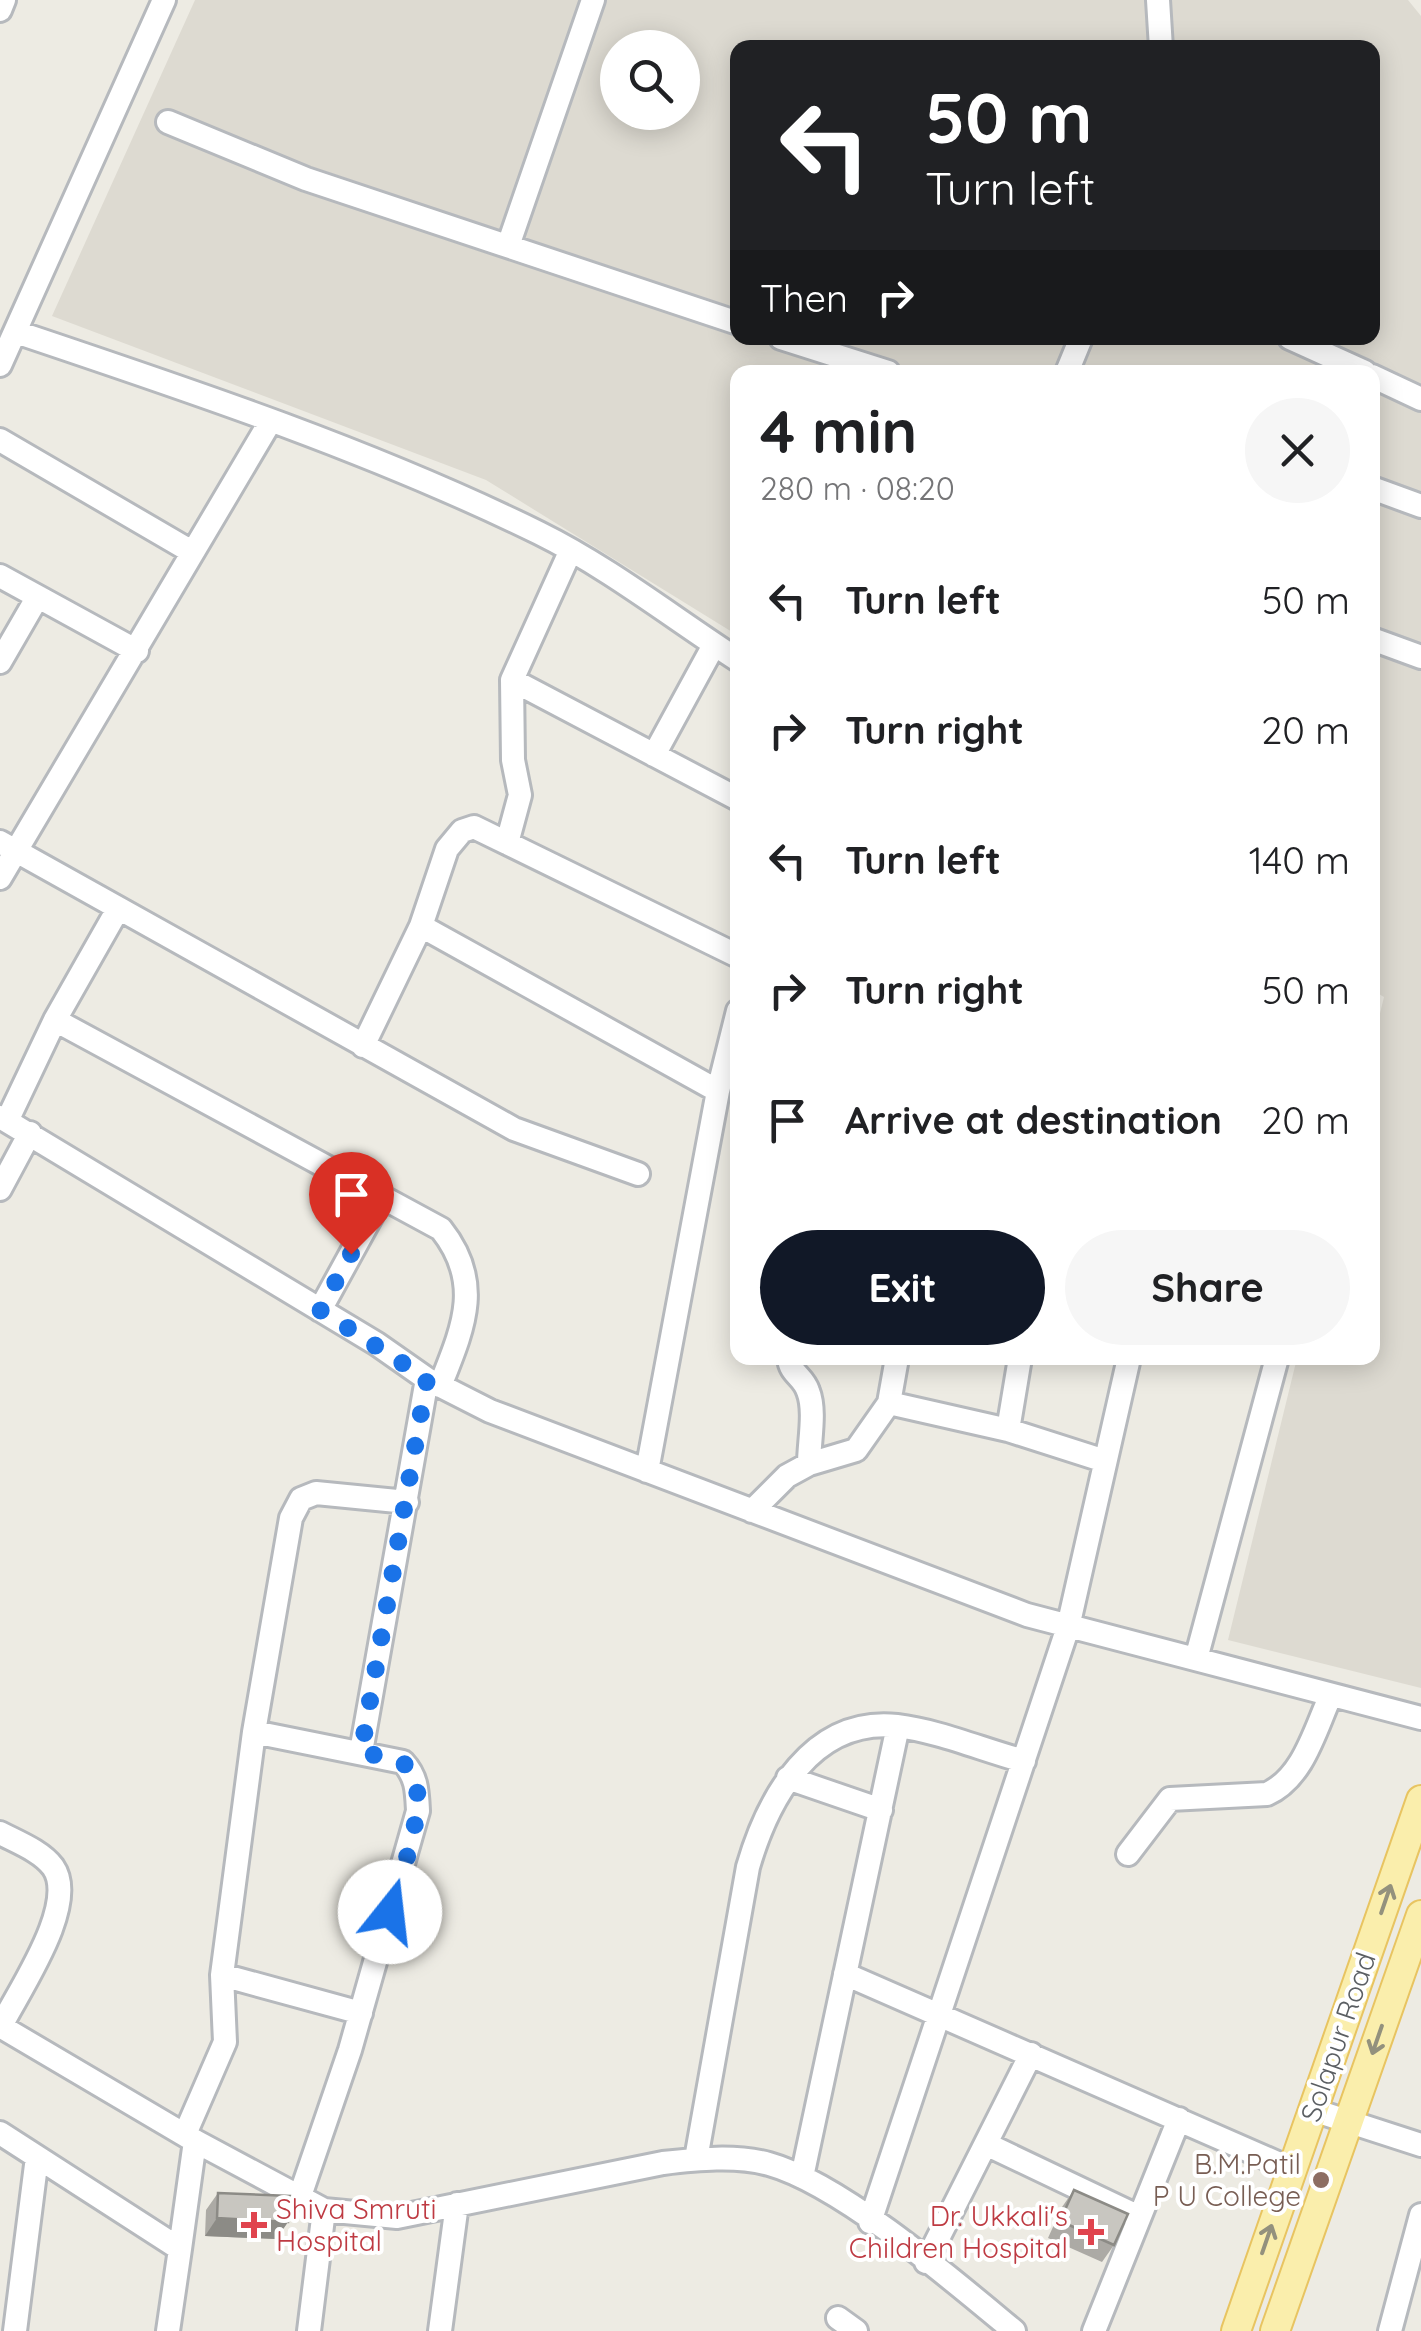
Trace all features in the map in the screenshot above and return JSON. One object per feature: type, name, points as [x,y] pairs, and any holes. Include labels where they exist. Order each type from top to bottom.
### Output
[{"type":"main road","name":"Solapur Road","points":[[1236,2331],[1421,1800]]},
{"type":"main road","name":"Solapur Road","points":[[1276,2331],[1421,1914]]},
{"type":"street","points":[[164,0],[6,350],[270,422],[477,505],[570,552],[730,655]]},
{"type":"street","points":[[508,246],[593,0]]},
{"type":"street","points":[[1158,0],[1160,40]]},
{"type":"street","points":[[168,122],[306,178],[730,320]]},
{"type":"street","points":[[803,345],[866,365]]},
{"type":"street","points":[[1305,345],[1349,365]]},
{"type":"street","points":[[1380,380],[1421,399]]},
{"type":"street","points":[[0,878],[8,847],[137,651],[270,422]]},
{"type":"street","points":[[0,440],[192,552]]},
{"type":"street","points":[[1380,491],[1421,506]]},
{"type":"street","points":[[508,844],[520,795],[513,760],[512,680],[570,552]]},
{"type":"street","points":[[0,576],[137,651]]},
{"type":"street","points":[[0,662],[37,598]]},
{"type":"street","points":[[1380,642],[1421,656]]},
{"type":"street","points":[[654,755],[714,645]]},
{"type":"street","points":[[512,680],[730,794]]},
{"type":"street","points":[[363,1046],[421,926],[453,839],[474,827],[730,952]]},
{"type":"street","points":[[8,847],[514,1128],[638,1174]]},
{"type":"street","points":[[118,909],[4,1119],[434,1382],[490,1412],[1068,1628],[1421,1718]]},
{"type":"street","points":[[421,926],[718,1091]]},
{"type":"street","points":[[55,1020],[441,1229],[465,1266],[464,1324],[434,1382],[407,1502],[361,1752]]},
{"type":"street","points":[[646,1471],[730,1043]]},
{"type":"street","points":[[0,1189],[30,1132]]},
{"type":"street","points":[[320,1310],[382,1197]]},
{"type":"street","points":[[792,1365],[811,1402],[808,1464]]},
{"type":"street","points":[[752,1511],[777,1483],[808,1464],[856,1450],[889,1403],[896,1365]]},
{"type":"street","points":[[1008,1430],[1019,1365]]},
{"type":"street","points":[[870,2222],[1068,1628],[1127,1365]]},
{"type":"street","points":[[1196,1659],[1275,1365]]},
{"type":"street","points":[[889,1403],[1008,1430],[1106,1461]]},
{"type":"street","points":[[168,2331],[190,2138],[225,2042],[222,1975],[254,1732],[291,1518],[301,1499],[316,1493],[407,1502]]},
{"type":"street","points":[[1128,1854],[1170,1799],[1267,1794],[1280,1788],[1294,1774],[1330,1696]]},
{"type":"street","points":[[696,2159],[748,1866],[762,1820],[788,1778],[817,1749],[845,1734],[898,1726],[1024,1761]]},
{"type":"street","points":[[802,2177],[898,1726]]},
{"type":"street","points":[[254,1732],[403,1762],[414,1774],[418,1811],[361,2013],[300,2196]]},
{"type":"street","points":[[788,1778],[881,1810]]},
{"type":"street","points":[[0,1832],[52,1866],[62,1886],[57,1918],[0,2026],[190,2138],[324,2210],[396,2217],[696,2159],[767,2164],[802,2177],[870,2222],[1014,2331]]},
{"type":"street","points":[[845,1974],[1291,2169]]},
{"type":"street","points":[[222,1975],[361,2013]]},
{"type":"street","points":[[926,2262],[1032,2054]]},
{"type":"street","points":[[1312,2110],[1421,2145]]},
{"type":"street","points":[[1094,2331],[1179,2120]]},
{"type":"street","points":[[0,2133],[180,2250]]},
{"type":"street","points":[[988,2145],[1139,2218]]},
{"type":"street","points":[[15,2331],[37,2157]]},
{"type":"street","points":[[440,2331],[456,2204]]},
{"type":"street","points":[[309,2331],[324,2210]]},
{"type":"street","points":[[1390,2331],[1421,2215]]},
{"type":"shaded area","points":[[195,0],[1408,0],[1421,16],[1421,1688],[1228,1640],[1295,1365],[1380,1365],[1380,1013],[1384,997],[1380,995],[1380,365],[730,365],[730,631],[486,480],[52,316]]},
{"type":"building","points":[[1074,2190],[1128,2214],[1114,2245],[1060,2221]]},
{"type":"building","points":[[218,2193],[290,2196],[288,2222],[217,2218]]},
{"type":"place","name":"B.M.Patil P U College","points":[[1321,2180]]},
{"type":"place","name":"Shiva Smruti Hospital","points":[[254,2225]]},
{"type":"place","name":"Dr. Ukkali's Children Hospital","points":[[1091,2232]]},
{"type":"route","points":[[351,1254],[320,1310],[427,1379],[361,1752],[403,1762],[414,1774],[418,1792],[418,1811],[390,1912]]}]
